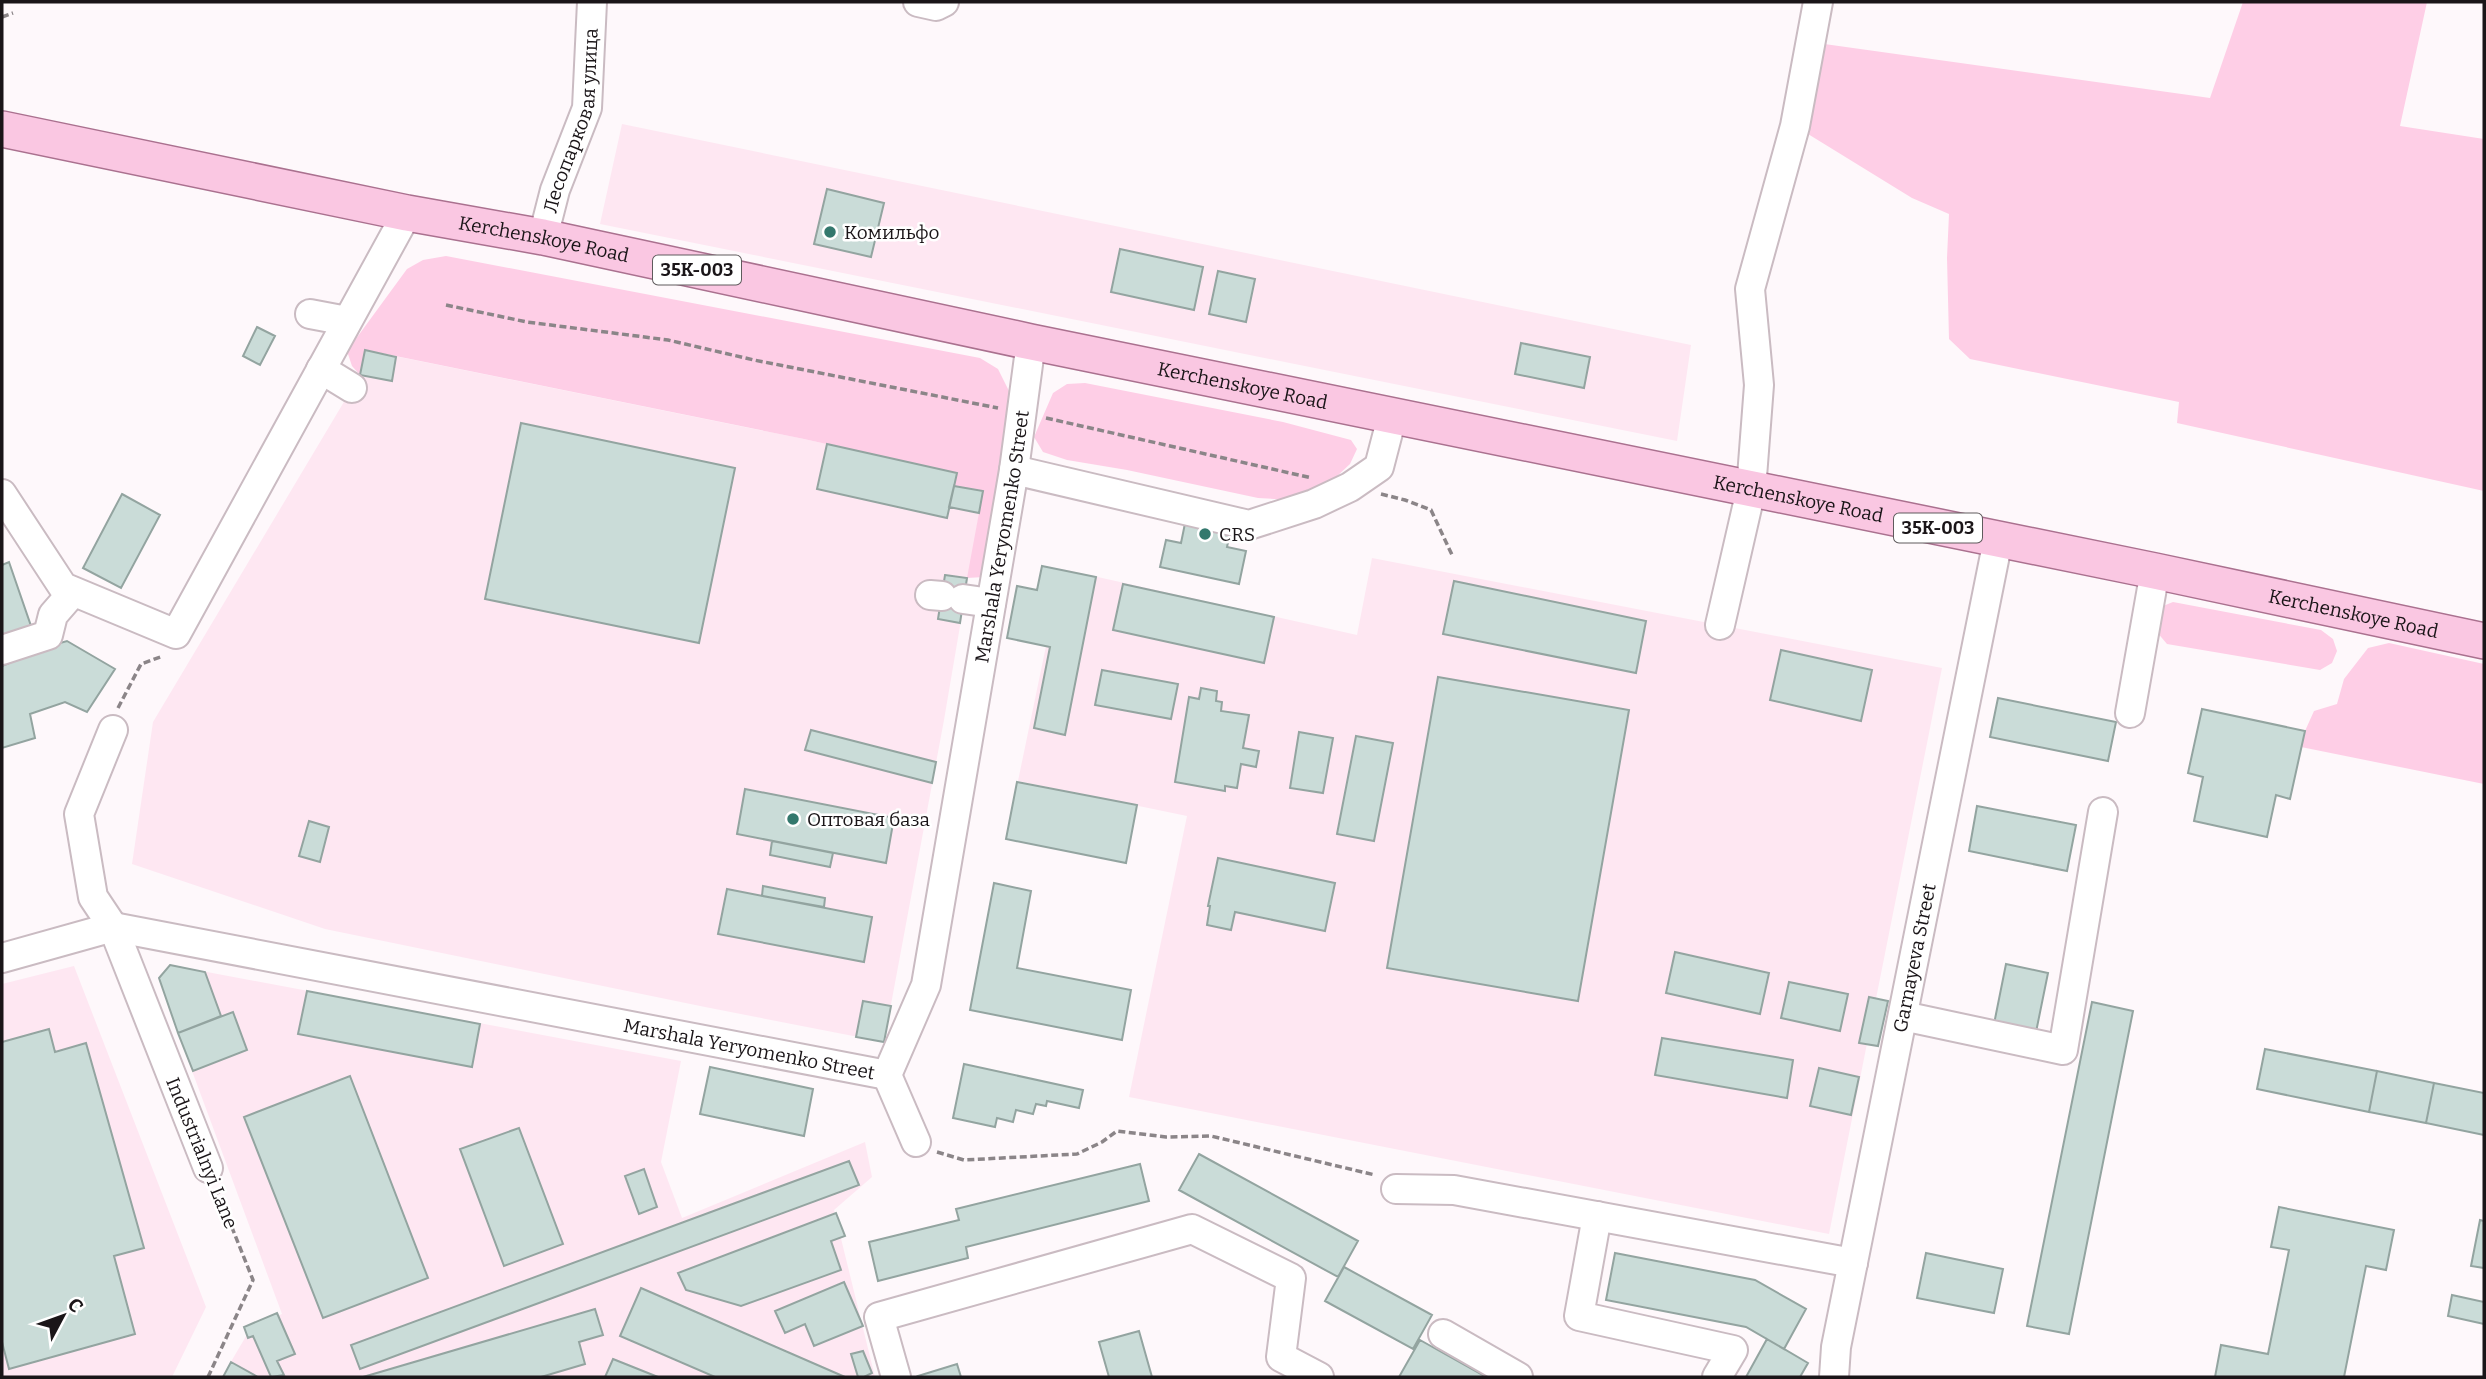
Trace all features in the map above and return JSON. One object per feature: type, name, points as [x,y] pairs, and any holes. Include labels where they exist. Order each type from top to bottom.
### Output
[{"type":"main road","name":"Kerchenskoye Road","points":[[2,129],[407,213],[543,237],[1031,342],[2155,571],[2484,641]]},
{"type":"street","name":"Лесопарковая улица","points":[[543,237],[555,191],[587,108],[592,2]]},
{"type":"street","points":[[918,2],[936,6],[944,2]]},
{"type":"street","points":[[1720,625],[1751,489],[1759,385],[1750,289],[1795,126],[1818,2]]},
{"type":"street","points":[[2,494],[64,587],[176,634],[407,213]]},
{"type":"street","points":[[310,314],[347,321]]},
{"type":"street","name":"Marshala Yeryomenko Street","points":[[2,958],[113,927],[887,1075],[926,985],[1014,470],[1031,342]]},
{"type":"street","points":[[321,369],[352,388]]},
{"type":"street","points":[[1014,470],[1249,525],[1314,504],[1350,487],[1379,467],[1392,417]]},
{"type":"street","name":"Garnayeva Street","points":[[1834,1377],[1836,1347],[1998,540]]},
{"type":"street","points":[[2130,713],[2155,571]]},
{"type":"street","points":[[2,650],[48,635],[53,615],[73,592]]},
{"type":"street","points":[[945,597],[991,603]]},
{"type":"street","name":"Industrialnyi Lane","points":[[113,730],[79,814],[93,897],[113,927],[208,1168]]},
{"type":"street","points":[[1903,1016],[2063,1050],[2103,811]]},
{"type":"street","points":[[887,1075],[916,1142]]},
{"type":"street","points":[[1390,1183],[1454,1190],[1853,1263]]},
{"type":"street","points":[[1597,1216],[1579,1315],[1733,1350],[1717,1377]]},
{"type":"street","points":[[896,1377],[879,1317],[1192,1229],[1291,1278],[1281,1357],[1319,1377]]},
{"type":"street","points":[[1443,1334],[1518,1377]]},
{"type":"path","points":[[2,17],[13,13]]},
{"type":"path","points":[[446,305],[527,322],[668,340],[1022,414],[1405,500],[1431,510],[1453,557]]},
{"type":"path","points":[[113,730],[119,704],[141,664],[165,656],[176,634]]},
{"type":"path","points":[[916,1142],[934,1151],[964,1160],[1077,1154],[1117,1131],[1166,1138],[1212,1136],[1390,1183]]},
{"type":"path","name":"Industrialnyi Lane","points":[[208,1168],[253,1280],[208,1377]]},
{"type":"shaded area","points":[[2243,2],[2427,2],[2400,126],[2484,139],[2484,491],[2177,423],[2179,402],[1970,359],[1949,339],[1949,214],[1912,198],[1795,126],[1810,42],[2210,98]]},
{"type":"shaded area","points":[[622,124],[1691,345],[1677,441],[600,224]]},
{"type":"shaded area","points":[[446,256],[980,358],[998,369],[1009,391],[1000,493],[984,577],[967,578],[983,491],[954,486],[956,473],[804,439],[366,350],[360,375],[352,366],[347,351],[407,269],[423,260]]},
{"type":"shaded area","points":[[365,350],[804,439],[957,473],[983,491],[944,720],[884,1042],[325,929],[132,864],[153,722],[360,375]]},
{"type":"shaded area","points":[[1085,383],[1283,422],[1351,440],[1357,449],[1350,464],[1334,479],[1291,500],[1258,498],[1067,460],[1043,452],[1034,437],[1053,393],[1067,384]]},
{"type":"shaded area","points":[[1372,558],[1942,668],[1829,1234],[1129,1097],[1187,816],[1018,781],[1062,569],[1357,635]]},
{"type":"shaded area","points":[[2173,602],[2321,630],[2333,639],[2337,651],[2332,663],[2320,670],[2167,644],[2156,631],[2155,616],[2163,606]]},
{"type":"shaded area","points":[[2389,643],[2484,664],[2484,784],[2301,747],[2314,711],[2337,704],[2344,679],[2368,648]]},
{"type":"shaded area","points":[[170,965],[681,1061],[661,1162],[682,1218],[865,1142],[872,1177],[834,1210],[875,1377],[222,1377],[252,1326],[282,1314],[178,1033]]},
{"type":"shaded area","points":[[74,966],[206,1307],[172,1377],[2,1377],[2,984]]},
{"type":"building","points":[[827,189],[884,203],[871,257],[814,244]]},
{"type":"building","points":[[1120,249],[1203,267],[1194,310],[1111,292]]},
{"type":"building","points":[[1218,271],[1255,279],[1246,322],[1209,314]]},
{"type":"building","points":[[257,327],[275,336],[260,365],[243,356]]},
{"type":"building","points":[[1521,343],[1590,357],[1584,388],[1515,374]]},
{"type":"building","points":[[365,350],[396,357],[392,381],[360,375]]},
{"type":"building","points":[[521,423],[735,468],[699,643],[485,599]]},
{"type":"building","points":[[827,444],[957,473],[947,518],[817,489]]},
{"type":"building","points":[[954,486],[983,491],[979,513],[949,507]]},
{"type":"building","points":[[122,494],[160,515],[121,588],[83,568]]},
{"type":"building","points":[[1190,499],[1235,509],[1227,547],[1246,551],[1239,584],[1160,567],[1166,540],[1181,543]]},
{"type":"building","points":[[9,562],[31,626],[2,636],[2,565]]},
{"type":"building","points":[[1042,566],[1096,577],[1065,735],[1034,728],[1050,647],[1007,638],[1017,586],[1037,590]]},
{"type":"building","points":[[945,575],[967,578],[960,623],[938,619]]},
{"type":"building","points":[[1454,581],[1646,621],[1636,673],[1443,634]]},
{"type":"building","points":[[1123,584],[1274,617],[1264,663],[1113,630]]},
{"type":"building","points":[[67,641],[115,669],[87,712],[65,702],[30,714],[35,738],[2,748],[2,666]]},
{"type":"building","points":[[1781,650],[1872,670],[1861,721],[1770,700]]},
{"type":"building","points":[[1102,670],[1178,684],[1171,719],[1095,705]]},
{"type":"building","points":[[1438,677],[1629,710],[1578,1001],[1387,968]]},
{"type":"building","points":[[1201,688],[1217,691],[1216,701],[1222,702],[1221,711],[1249,715],[1243,748],[1259,751],[1256,767],[1241,764],[1237,788],[1225,786],[1225,791],[1175,782],[1189,697],[1199,699]]},
{"type":"building","points":[[1998,698],[2116,722],[2108,761],[1990,737]]},
{"type":"building","points":[[2202,709],[2305,731],[2290,799],[2276,795],[2267,837],[2194,821],[2203,777],[2188,773]]},
{"type":"building","points":[[811,730],[936,762],[932,783],[805,750]]},
{"type":"building","points":[[1299,732],[1333,738],[1323,793],[1290,788]]},
{"type":"building","points":[[1356,736],[1393,743],[1374,841],[1337,834]]},
{"type":"building","points":[[1017,782],[1137,805],[1126,863],[1006,839]]},
{"type":"building","points":[[745,789],[894,818],[886,863],[737,834]]},
{"type":"building","points":[[1977,806],[2076,825],[2067,871],[1969,851]]},
{"type":"building","points":[[309,821],[329,827],[320,862],[299,856]]},
{"type":"building","points":[[772,841],[833,853],[830,867],[770,855]]},
{"type":"building","points":[[1218,858],[1335,883],[1325,931],[1235,912],[1231,930],[1207,925]]},
{"type":"building","points":[[994,883],[1031,891],[1017,968],[1131,990],[1122,1040],[970,1010]]},
{"type":"building","points":[[763,886],[825,898],[824,907],[762,896]]},
{"type":"building","points":[[727,889],[872,917],[864,962],[718,934]]},
{"type":"building","points":[[1675,952],[1769,973],[1760,1014],[1666,993]]},
{"type":"building","points":[[2006,964],[2048,973],[2035,1037],[1993,1029]]},
{"type":"building","points":[[170,965],[205,972],[221,1016],[178,1033],[159,978]]},
{"type":"building","points":[[1789,982],[1848,994],[1840,1031],[1781,1018]]},
{"type":"building","points":[[307,991],[480,1024],[472,1067],[298,1034]]},
{"type":"building","points":[[1869,997],[1888,1001],[1878,1046],[1859,1043]]},
{"type":"building","points":[[863,1001],[891,1006],[884,1042],[856,1037]]},
{"type":"building","points":[[2092,1002],[2133,1011],[2069,1334],[2027,1326]]},
{"type":"building","points":[[233,1012],[247,1050],[193,1071],[178,1033]]},
{"type":"building","points":[[49,1029],[55,1052],[86,1043],[144,1248],[114,1256],[135,1334],[9,1369],[2,1342],[2,1042]]},
{"type":"building","points":[[1662,1038],[1793,1060],[1787,1098],[1655,1075]]},
{"type":"building","points":[[2265,1049],[2377,1071],[2369,1112],[2257,1089]]},
{"type":"building","points":[[964,1064],[1083,1090],[1079,1108],[1047,1101],[1046,1106],[1036,1104],[1033,1114],[1016,1110],[1013,1122],[997,1118],[995,1127],[953,1118]]},
{"type":"building","points":[[710,1067],[813,1089],[804,1136],[700,1114]]},
{"type":"building","points":[[1819,1068],[1859,1077],[1851,1115],[1810,1106]]},
{"type":"building","points":[[2377,1071],[2434,1083],[2426,1123],[2369,1112]]},
{"type":"building","points":[[350,1076],[428,1278],[323,1318],[244,1117]]},
{"type":"building","points":[[2434,1083],[2484,1093],[2484,1135],[2426,1123]]},
{"type":"building","points":[[519,1128],[563,1244],[504,1266],[460,1149]]},
{"type":"building","points":[[1199,1154],[1358,1241],[1338,1277],[1179,1190]]},
{"type":"building","points":[[849,1161],[859,1185],[360,1369],[351,1345]]},
{"type":"building","points":[[1140,1164],[1149,1201],[966,1247],[968,1258],[878,1281],[869,1242],[959,1220],[956,1209]]},
{"type":"building","points":[[644,1169],[657,1207],[639,1214],[625,1176]]},
{"type":"building","points":[[2279,1207],[2394,1230],[2386,1270],[2366,1266],[2344,1377],[2215,1377],[2221,1345],[2268,1354],[2289,1250],[2271,1247]]},
{"type":"building","points":[[836,1213],[845,1236],[831,1241],[841,1270],[741,1306],[686,1290],[678,1273]]},
{"type":"building","points":[[2480,1220],[2484,1221],[2484,1268],[2471,1266]]},
{"type":"building","points":[[1615,1253],[1755,1280],[1806,1309],[1784,1349],[1746,1327],[1606,1300]]},
{"type":"building","points":[[1926,1253],[2003,1269],[1994,1313],[1917,1298]]},
{"type":"building","points":[[1344,1267],[1432,1315],[1413,1349],[1325,1301]]},
{"type":"building","points":[[844,1282],[863,1326],[814,1346],[805,1324],[785,1333],[775,1311]]},
{"type":"building","points":[[641,1288],[845,1377],[715,1377],[620,1336]]},
{"type":"building","points":[[2452,1295],[2484,1302],[2484,1324],[2448,1316]]},
{"type":"building","points":[[595,1309],[603,1335],[579,1342],[585,1364],[541,1377],[363,1377]]},
{"type":"building","points":[[277,1313],[295,1354],[277,1361],[284,1375],[271,1377],[253,1336],[248,1338],[244,1327]]},
{"type":"building","points":[[1139,1331],[1152,1377],[1109,1377],[1099,1342]]},
{"type":"building","points":[[1767,1339],[1808,1363],[1800,1377],[1746,1377]]},
{"type":"building","points":[[1420,1340],[1486,1377],[1399,1377]]},
{"type":"building","points":[[863,1351],[872,1373],[858,1377],[851,1354]]},
{"type":"building","points":[[613,1359],[658,1377],[605,1377]]},
{"type":"building","points":[[231,1362],[256,1376],[223,1377]]},
{"type":"building","points":[[957,1364],[961,1377],[918,1376]]},
{"type":"place","name":"Комильфо","points":[[830,232]]},
{"type":"place","name":"CRS","points":[[1205,534]]},
{"type":"place","name":"Оптовая база","points":[[793,819]]}]
